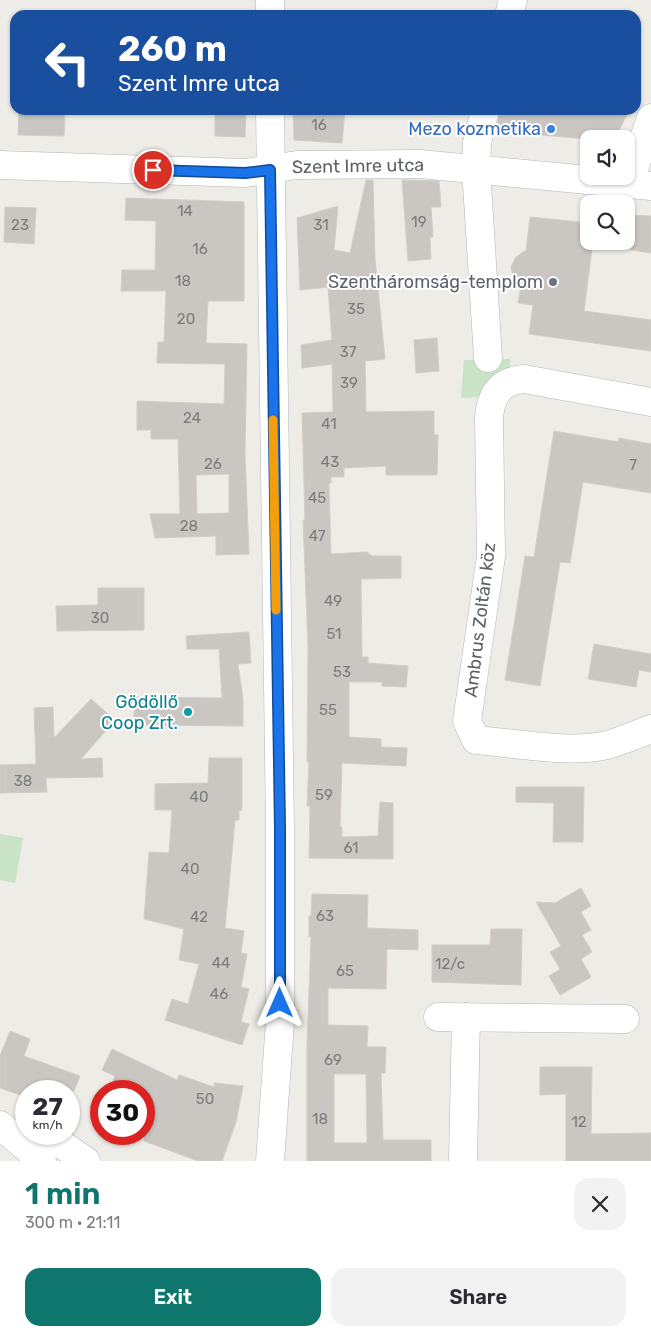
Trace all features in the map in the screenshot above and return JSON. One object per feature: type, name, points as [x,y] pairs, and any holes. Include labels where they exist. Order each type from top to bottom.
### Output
[{"type":"street","points":[[270,115],[280,829],[280,1022],[270,1161]]},
{"type":"street","points":[[484,115],[477,143],[476,168],[488,358]]},
{"type":"street","points":[[640,185],[651,118]]},
{"type":"street","name":"Szent Imre utca","points":[[0,166],[245,173],[297,165],[420,164],[640,185]]},
{"type":"street","name":"Ambrus Zoltán köz","points":[[651,402],[524,379],[506,383],[492,398],[489,416],[491,556],[467,721],[476,740],[584,748],[607,745],[651,729]]},
{"type":"street","points":[[438,1017],[625,1019]]},
{"type":"street","points":[[463,1161],[466,1017]]},
{"type":"street","points":[[0,1121],[15,1126]]},
{"type":"street","points":[[0,1126],[42,1161]]},
{"type":"street","points":[[62,1145],[86,1161]]},
{"type":"green space","points":[[510,359],[510,373],[484,397],[461,398],[464,360]]},
{"type":"green space","points":[[0,834],[23,838],[15,883],[0,880]]},
{"type":"building","points":[[19,115],[65,115],[64,136],[18,135]]},
{"type":"building","points":[[215,115],[246,115],[245,137],[215,136]]},
{"type":"building","points":[[293,115],[345,115],[342,143],[294,140]]},
{"type":"building","points":[[499,115],[627,115],[619,130],[580,130],[580,138],[496,131]]},
{"type":"building","points":[[366,180],[373,180],[375,259],[385,359],[365,361],[366,412],[434,411],[434,435],[438,435],[437,475],[386,475],[386,466],[344,468],[344,477],[331,477],[331,483],[329,483],[331,554],[367,552],[372,556],[401,556],[401,578],[361,579],[362,657],[368,657],[368,663],[408,666],[406,687],[382,686],[382,682],[349,682],[349,737],[381,739],[381,747],[407,748],[406,766],[342,763],[340,827],[342,827],[342,837],[378,836],[380,802],[393,803],[393,859],[309,858],[310,806],[307,806],[309,762],[307,762],[308,646],[303,520],[305,520],[302,413],[333,412],[332,364],[302,368],[301,345],[332,340],[328,287],[300,290],[297,218],[338,206],[334,250],[350,253]]},
{"type":"building","points":[[402,180],[439,181],[441,207],[431,207],[433,237],[430,237],[431,259],[408,261]]},
{"type":"building","points":[[126,198],[244,202],[244,301],[208,301],[206,343],[247,344],[245,453],[249,554],[216,555],[216,536],[155,538],[150,514],[180,514],[178,439],[151,439],[151,430],[137,430],[137,401],[224,404],[225,364],[157,363],[158,342],[164,342],[166,291],[121,291],[122,270],[155,270],[156,221],[125,220]],"holes":[[[229,474],[229,513],[197,514],[196,475]]]},
{"type":"building","points":[[5,207],[36,208],[34,244],[4,242]]},
{"type":"building","points":[[635,215],[651,216],[651,253],[632,250],[635,250]]},
{"type":"building","name":"Szentháromság-templom","points":[[530,217],[580,222],[580,250],[592,250],[584,311],[651,320],[651,351],[529,334],[533,305],[518,303],[521,285],[513,276],[511,267],[516,257],[526,250]]},
{"type":"building","points":[[437,338],[439,371],[416,373],[414,340]]},
{"type":"building","points":[[554,431],[618,442],[619,438],[651,444],[651,493],[583,482],[570,563],[560,562],[540,686],[505,680],[525,556],[534,557]]},
{"type":"building","points":[[98,588],[144,588],[144,630],[57,631],[56,606],[98,605]]},
{"type":"building","points":[[249,632],[251,663],[238,664],[243,699],[243,726],[134,725],[134,697],[222,698],[219,649],[187,649],[186,636]]},
{"type":"building","points":[[594,644],[651,654],[651,672],[639,670],[636,687],[588,679]]},
{"type":"building","points":[[91,699],[115,720],[81,759],[102,758],[103,777],[46,778],[47,792],[0,793],[0,765],[36,764],[34,708],[53,707],[54,738]]},
{"type":"building","points":[[209,758],[242,758],[242,810],[239,811],[239,820],[235,820],[225,928],[244,931],[241,953],[247,954],[241,987],[249,989],[241,1022],[249,1024],[242,1045],[165,1020],[172,999],[188,1004],[199,964],[179,960],[184,929],[144,919],[149,852],[169,853],[172,810],[155,810],[155,784],[208,783]]},
{"type":"building","points":[[516,787],[584,787],[583,842],[553,842],[554,803],[516,802]]},
{"type":"building","points":[[581,888],[591,906],[581,912],[591,930],[582,935],[592,952],[581,959],[591,977],[560,995],[549,976],[560,969],[550,952],[561,946],[536,902],[555,903]]},
{"type":"building","points":[[312,894],[368,895],[367,928],[418,930],[418,950],[387,949],[386,989],[328,988],[328,1025],[368,1026],[367,1047],[386,1047],[385,1073],[381,1073],[383,1140],[431,1140],[431,1161],[307,1161],[307,1044],[311,937],[309,937],[309,916],[311,916]],"holes":[[[334,1074],[366,1074],[367,1143],[334,1143]]]},
{"type":"building","points":[[491,929],[522,929],[521,985],[432,982],[432,945],[490,945]]},
{"type":"building","points":[[10,1031],[30,1039],[24,1056],[80,1076],[78,1080],[15,1080],[15,1093],[0,1088],[0,1056]]},
{"type":"building","points":[[112,1049],[177,1080],[179,1075],[214,1087],[214,1083],[243,1086],[236,1122],[222,1161],[198,1161],[155,1145],[155,1080],[113,1080],[115,1076],[102,1070]]},
{"type":"building","points":[[540,1067],[592,1067],[591,1134],[651,1133],[651,1161],[566,1161],[566,1094],[540,1095]]},
{"type":"slow traffic","points":[[273,420],[276,610]]},
{"type":"place","name":"Mezo kozmetika","points":[[551,129]]},
{"type":"place","name":"Szentháromság-templom","points":[[553,282]]},
{"type":"place","name":"Gödöllő Coop Zrt.","points":[[188,712]]},
{"type":"route","points":[[153,170],[245,173],[270,170],[280,829],[280,1003]]}]
